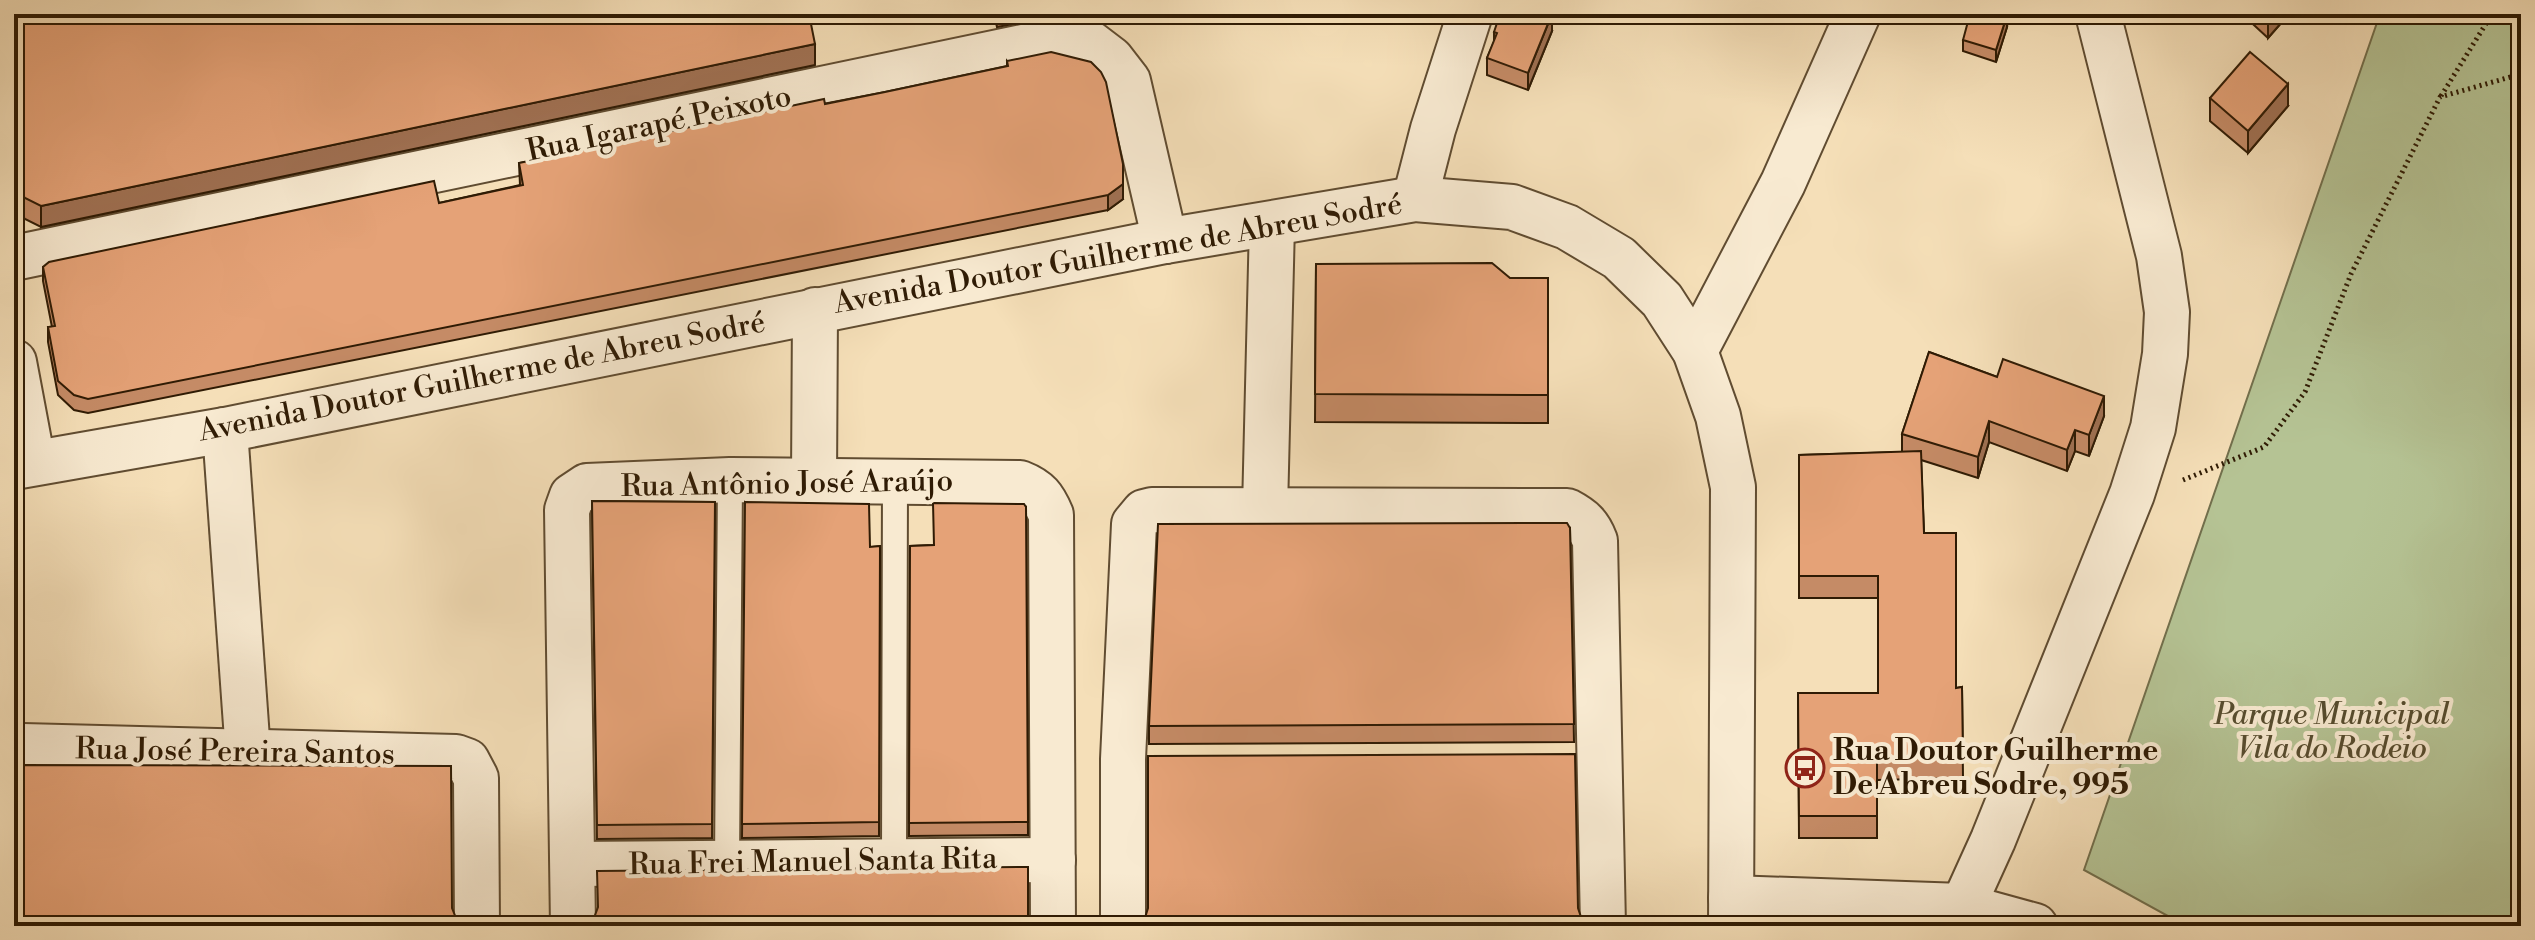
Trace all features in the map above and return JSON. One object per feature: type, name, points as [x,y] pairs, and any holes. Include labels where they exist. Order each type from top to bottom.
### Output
[{"type":"street","points":[[1415,199],[1433,129],[1470,14]]},
{"type":"street","points":[[1695,351],[1783,183],[1858,14]]},
{"type":"street","points":[[1958,916],[1993,840],[2132,494],[2153,428],[2165,354],[2167,312],[2159,256],[2098,14]]},
{"type":"street","name":"Rua Igarapé Peixoto","points":[[14,258],[1061,39],[1090,43],[1111,59],[1128,81],[1165,241]]},
{"type":"street","name":"Avenida Doutor Guilherme de Abreu Sodré","points":[[23,465],[225,430],[1165,241],[1415,199],[1512,207],[1567,227],[1619,258],[1662,300],[1695,351],[1718,416],[1733,487],[1731,912]]},
{"type":"street","points":[[1265,509],[1272,224]]},
{"type":"street","points":[[814,480],[815,310]]},
{"type":"street","points":[[14,362],[23,465]]},
{"type":"street","points":[[225,430],[248,753]]},
{"type":"street","name":"Rua Antônio José Araújo","points":[[573,864],[567,510],[572,496],[587,486],[730,480],[1020,483],[1035,488],[1044,498],[1051,515],[1053,860]]},
{"type":"street","points":[[1123,926],[1138,758],[1134,524],[1144,512],[1152,510],[1265,509],[1567,511],[1590,527],[1595,541],[1586,757],[1603,926]]},
{"type":"street","name":"Rua José Pereira Santos","points":[[14,750],[23,746],[456,757],[467,761],[476,778],[477,926]]},
{"type":"street","points":[[1053,860],[1053,926]]},
{"type":"street","name":"Rua Frei Manuel Santa Rita","points":[[573,864],[1053,860]]},
{"type":"street","points":[[573,864],[573,926]]},
{"type":"street","points":[[1731,912],[1909,902],[1958,916],[2035,926]]},
{"type":"lane","points":[[727,863],[730,480]]},
{"type":"lane","points":[[894,860],[895,480]]},
{"type":"path","points":[[2132,494],[2179,482],[2264,447],[2305,392],[2351,274],[2440,97],[2492,14]]},
{"type":"path","points":[[2440,97],[2521,74]]},
{"type":"green space","name":"Parque Municipal Vila do Rodeio","points":[[2380,14],[2521,14],[2521,926],[2186,926],[2084,870]]},
{"type":"building","points":[[14,14],[809,14],[815,44],[41,206],[25,198],[18,188],[14,168]]},
{"type":"building","points":[[1500,14],[1552,14],[1528,73],[1487,58],[1497,33],[1494,32]]},
{"type":"building","points":[[1970,14],[2007,15],[1996,50],[1963,40]]},
{"type":"building","points":[[1051,52],[1091,62],[1106,82],[1123,164],[1123,184],[1108,195],[88,399],[74,395],[58,381],[48,327],[55,326],[43,267],[49,262],[434,181],[439,203],[523,185],[519,163],[824,99],[825,104],[885,92],[1008,66],[1007,61]]},
{"type":"building","points":[[2250,52],[2288,84],[2248,131],[2210,98]]},
{"type":"building","points":[[1492,263],[1510,278],[1548,278],[1548,395],[1315,394],[1316,264]]},
{"type":"building","points":[[1929,352],[1997,377],[2003,359],[2104,396],[2089,435],[2075,430],[2067,450],[1989,421],[1978,457],[1902,434]]},
{"type":"building","points":[[1921,451],[1924,533],[1956,533],[1956,688],[1962,687],[1963,757],[1877,758],[1877,816],[1799,816],[1798,693],[1878,693],[1878,576],[1799,576],[1799,455]]},
{"type":"building","points":[[592,501],[715,502],[712,824],[597,825]]},
{"type":"building","points":[[745,502],[869,504],[870,547],[880,546],[879,822],[742,824]]},
{"type":"building","points":[[933,503],[1024,504],[1026,507],[1028,822],[909,823],[910,546],[934,545]]},
{"type":"building","points":[[1567,523],[1570,528],[1574,724],[1149,726],[1158,524]]},
{"type":"building","points":[[1575,754],[1578,908],[1584,926],[1144,926],[1148,908],[1148,756]]},
{"type":"building","points":[[19,765],[451,766],[452,908],[458,926],[21,926]]},
{"type":"building","points":[[1028,867],[1028,926],[591,926],[598,907],[597,871]]},
{"type":"building","points":[[1791,918],[1914,921],[1914,926],[1791,926]]},
{"type":"place","name":"Rua Doutor Guilherme De Abreu Sodre, 995","points":[[1805,768]]}]
